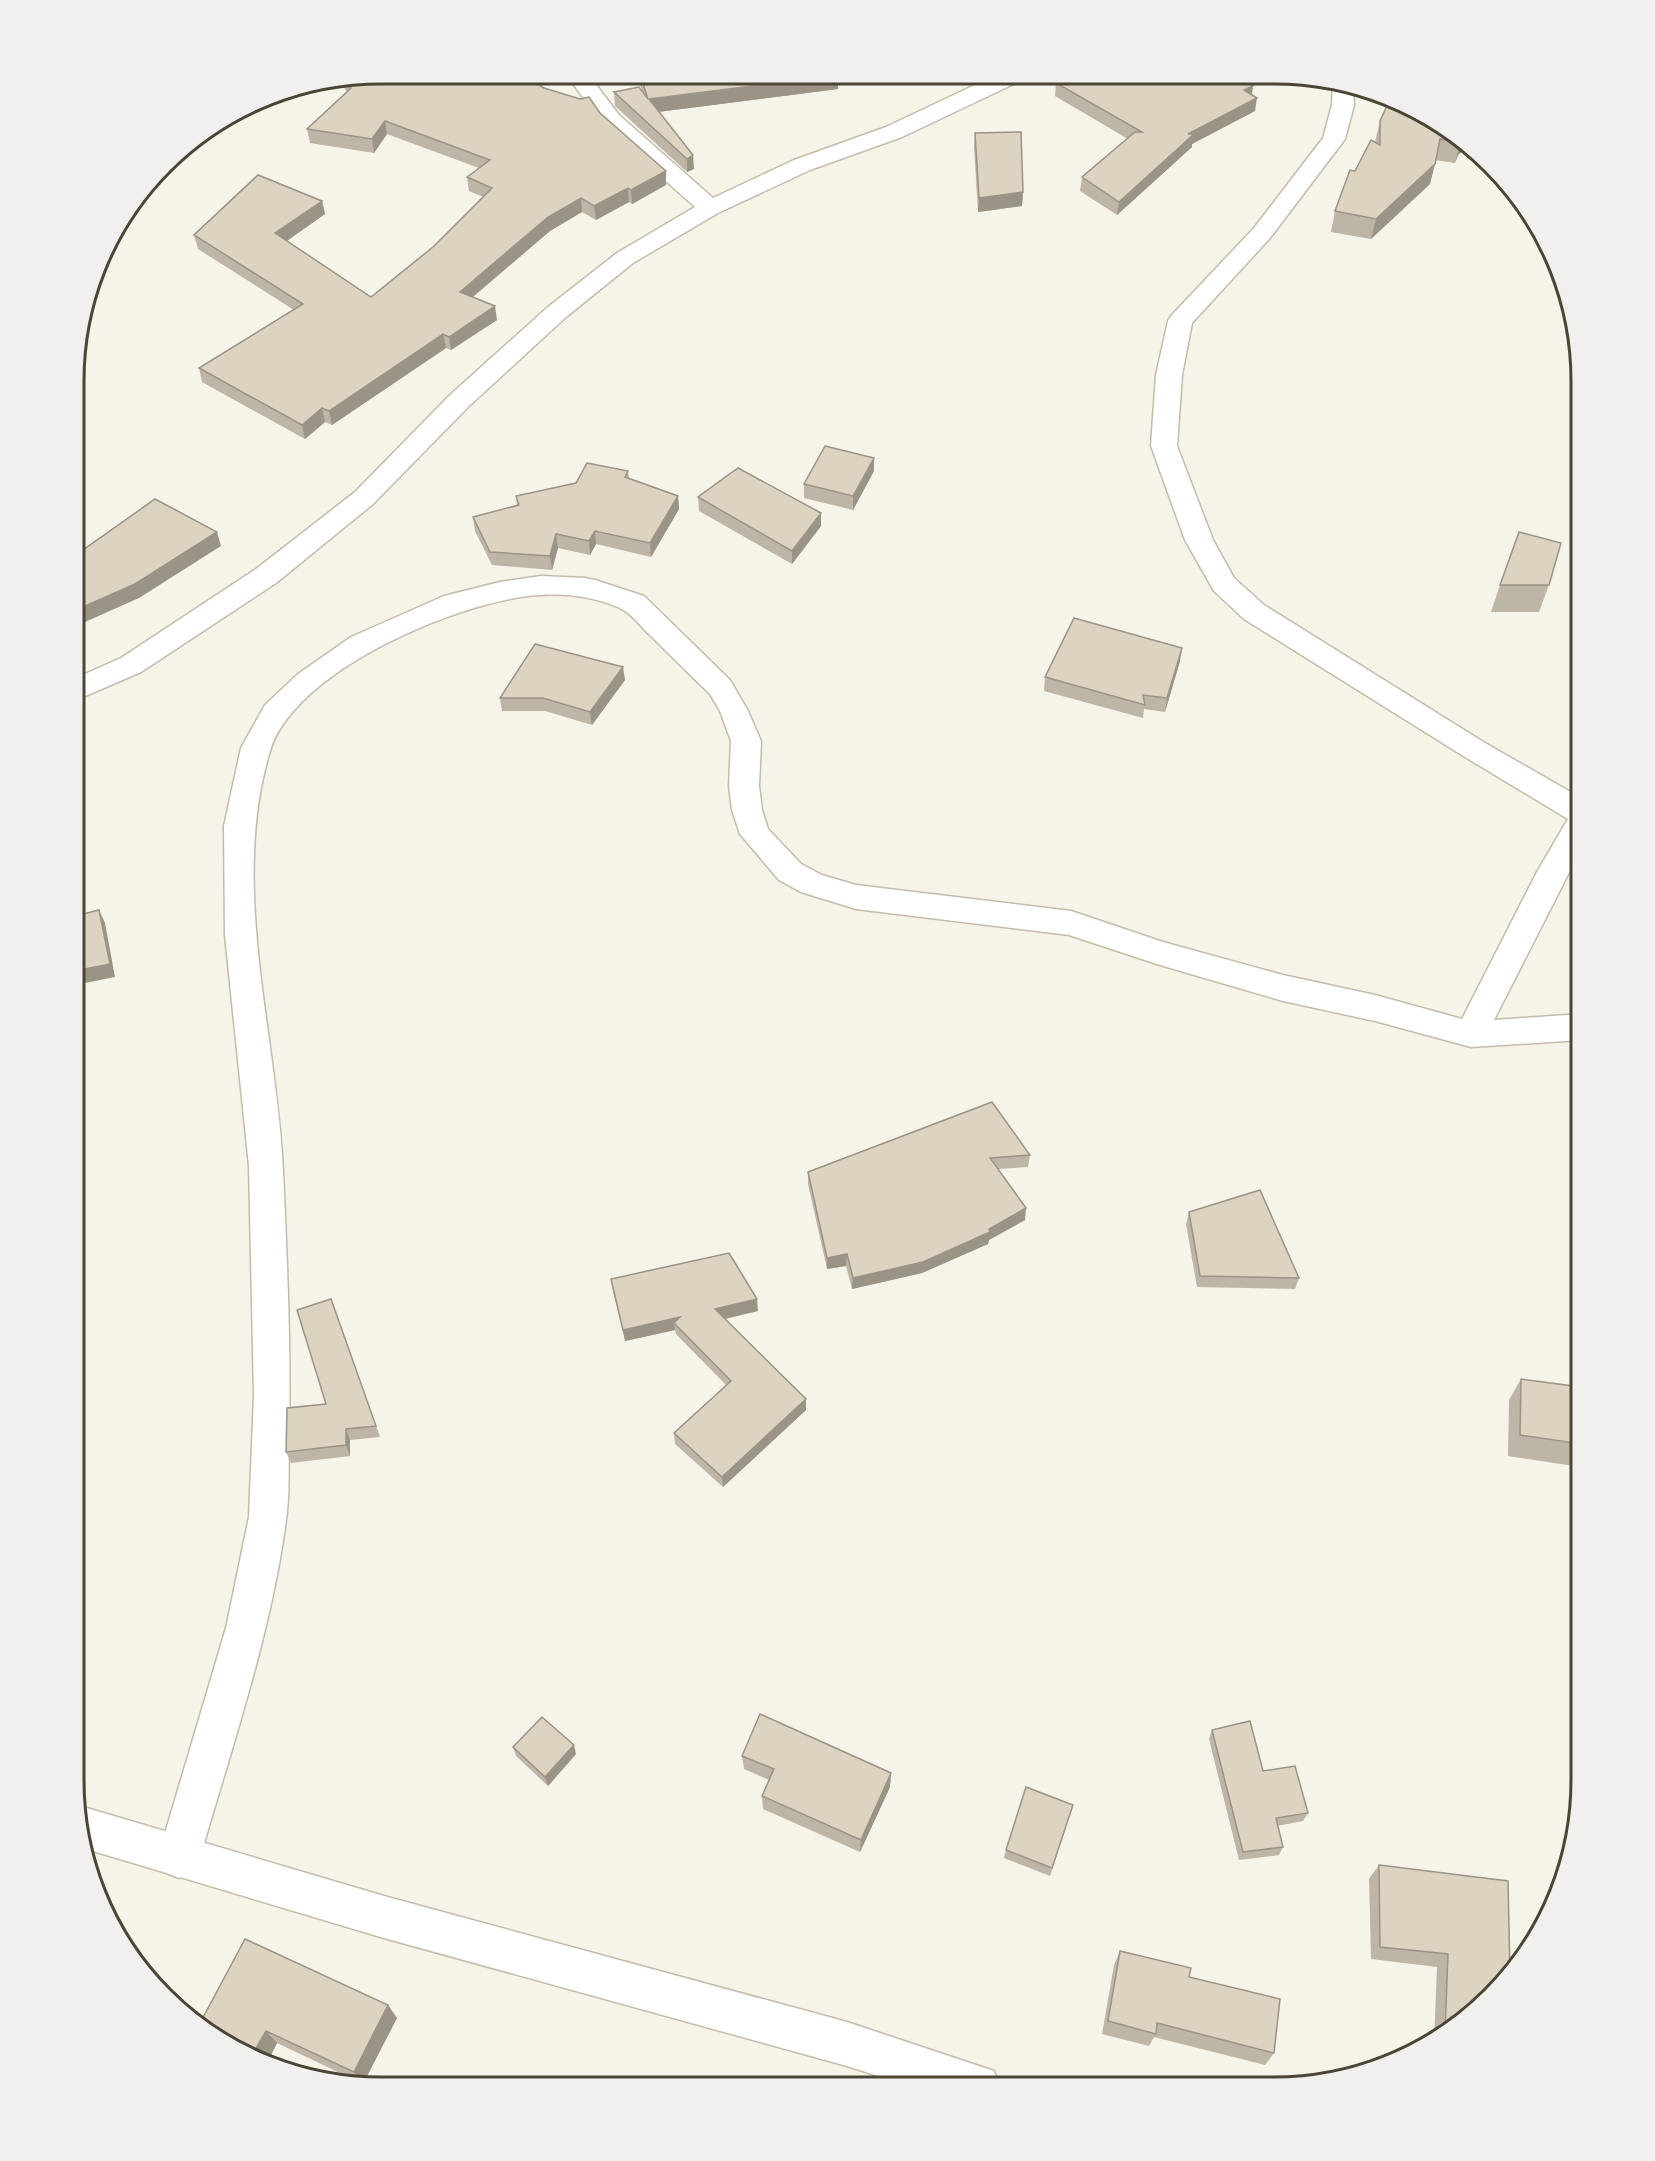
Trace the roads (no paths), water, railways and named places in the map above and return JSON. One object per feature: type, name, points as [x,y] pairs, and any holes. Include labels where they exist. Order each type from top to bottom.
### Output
[{"type":"street","points":[[584,84],[611,120],[710,208]]},
{"type":"street","points":[[84,686],[131,665],[266,576],[364,498],[459,401],[558,312],[626,258],[710,208],[802,165],[894,132],[995,84]]},
{"type":"street","points":[[1342,92],[1343,105],[1334,139],[1262,233],[1180,321],[1169,375],[1164,446],[1200,540],[1224,584],[1254,612],[1475,750],[1571,806]]},
{"type":"street","points":[[179,1857],[246,1628],[268,1517],[272,1395],[266,1166],[241,935],[239,826],[256,748],[275,712],[308,681],[361,644],[454,603],[500,591],[541,585],[585,587],[634,603],[720,687],[734,711],[746,741],[744,786],[747,810],[755,834],[790,872],[812,884],[856,897],[1071,923],[1160,953],[1238,975],[1471,1034],[1571,1028]]},
{"type":"street","points":[[1471,1034],[1552,872],[1571,840]]},
{"type":"street","points":[[89,1830],[384,1917],[847,2044],[948,2077]]}]
